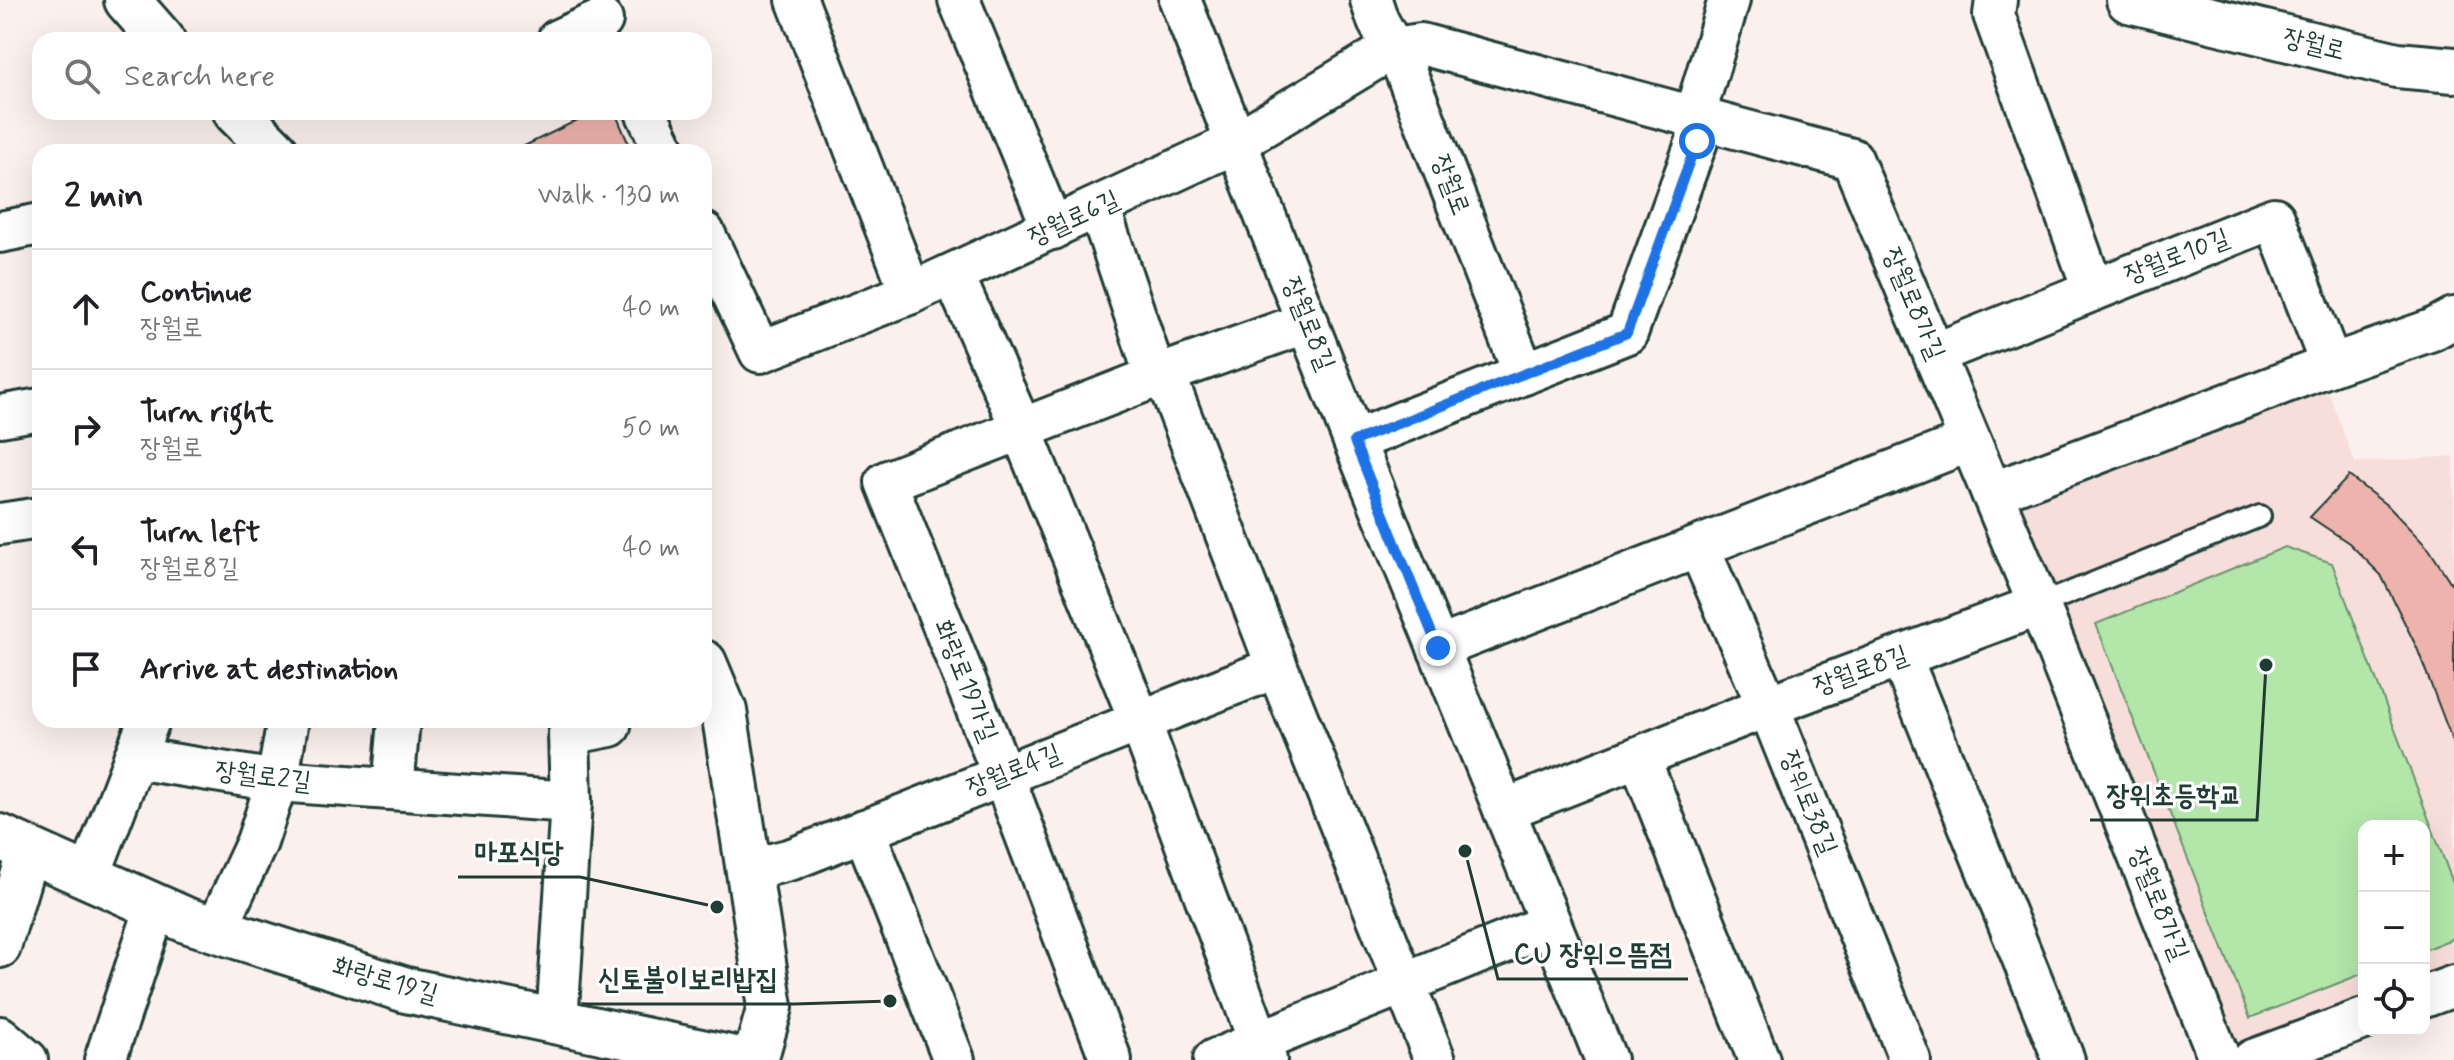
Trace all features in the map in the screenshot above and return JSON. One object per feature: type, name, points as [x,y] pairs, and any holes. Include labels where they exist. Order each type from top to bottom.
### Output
[{"type":"street","points":[[127,0],[155,32]]},
{"type":"street","points":[[797,0],[911,293]]},
{"type":"street","points":[[959,0],[1053,229]]},
{"type":"street","name":"장월로8길","points":[[1180,0],[1354,441],[1606,1060]]},
{"type":"street","name":"장월로","points":[[1371,0],[1378,21],[1405,70],[1524,374]]},
{"type":"street","points":[[1354,441],[1627,333],[1697,141],[1700,97],[1729,0]]},
{"type":"street","points":[[1996,0],[1994,15],[2093,289]]},
{"type":"street","name":"장월로","points":[[2129,0],[2397,65],[2454,70]]},
{"type":"street","points":[[576,32],[602,20]]},
{"type":"street","name":"장월로8가길","points":[[1235,143],[1393,48],[1421,44],[1852,159],[2039,605],[2220,1060]]},
{"type":"street","points":[[244,120],[268,144]]},
{"type":"street","points":[[650,120],[661,144]]},
{"type":"street","name":"장월로6길","points":[[712,250],[760,352],[911,293],[1235,143]]},
{"type":"street","points":[[1099,207],[1149,357],[1172,393],[1277,667],[1435,1060]]},
{"type":"street","name":"장월로10길","points":[[1934,354],[2274,218],[2331,365]]},
{"type":"street","points":[[0,232],[32,226]]},
{"type":"street","points":[[953,274],[1140,721],[1262,1051]]},
{"type":"street","points":[[1992,493],[2432,330],[2454,318]]},
{"type":"street","name":"화랑로19가길","points":[[1111,1060],[1003,775],[886,482],[1160,375],[1308,322]]},
{"type":"street","points":[[0,416],[32,410]]},
{"type":"street","points":[[1438,648],[1970,441]]},
{"type":"street","points":[[0,524],[32,519]]},
{"type":"street","name":"장위로38길","points":[[1699,548],[1768,706],[1910,1060]]},
{"type":"street","name":"장월로8길","points":[[1504,810],[1768,706],[2039,605]]},
{"type":"street","points":[[1901,657],[2064,1060]]},
{"type":"street","name":"장월로4길","points":[[749,870],[792,859],[1277,667]]},
{"type":"street","points":[[712,682],[724,711],[770,1007],[755,1060]]},
{"type":"street","points":[[89,877],[146,728]]},
{"type":"street","points":[[216,930],[257,842],[277,781],[287,728]]},
{"type":"street","points":[[393,789],[398,728]]},
{"type":"street","points":[[557,1023],[571,802],[569,734],[600,728]]},
{"type":"street","points":[[1639,757],[1759,1060]]},
{"type":"street","name":"장월로2길","points":[[134,758],[277,781],[571,802]]},
{"type":"street","points":[[864,830],[954,1060]]},
{"type":"street","name":"화랑로19길","points":[[0,947],[14,844],[216,930],[406,990],[739,1060]]},
{"type":"street","points":[[105,1060],[156,907]]},
{"type":"street","points":[[1214,1060],[1262,1051],[1405,982],[1550,924]]},
{"type":"street","points":[[2430,995],[2454,986]]},
{"type":"street","points":[[2253,1060],[2358,1021]]},
{"type":"street","points":[[0,1037],[27,1060]]},
{"type":"lane","points":[[2039,605],[2260,516]]},
{"type":"shaded area","points":[[2326,385],[2355,463],[2454,456],[2454,962],[2430,972],[2430,820],[2358,820],[2358,1001],[2231,1053],[2015,504]]},
{"type":"green space","points":[[2285,547],[2332,563],[2429,820],[2358,820],[2358,975],[2250,1018],[2096,624]]},
{"type":"green space","points":[[2430,822],[2454,886],[2454,938],[2430,948]]},
{"type":"building","points":[[578,120],[618,120],[629,144],[528,144]]},
{"type":"building","points":[[2349,476],[2389,507],[2429,549],[2451,583],[2454,581],[2454,745],[2417,648],[2381,575],[2349,543],[2310,517]]},
{"type":"place","name":"장위초등학교","points":[[2266,665]]},
{"type":"place","name":"CU 장위으뜸점","points":[[1465,851]]},
{"type":"place","name":"마포식당","points":[[717,907]]},
{"type":"place","name":"신토불이보리밥집","points":[[890,1001]]},
{"type":"route","points":[[1438,648],[1354,441],[1627,333],[1697,141]]}]
